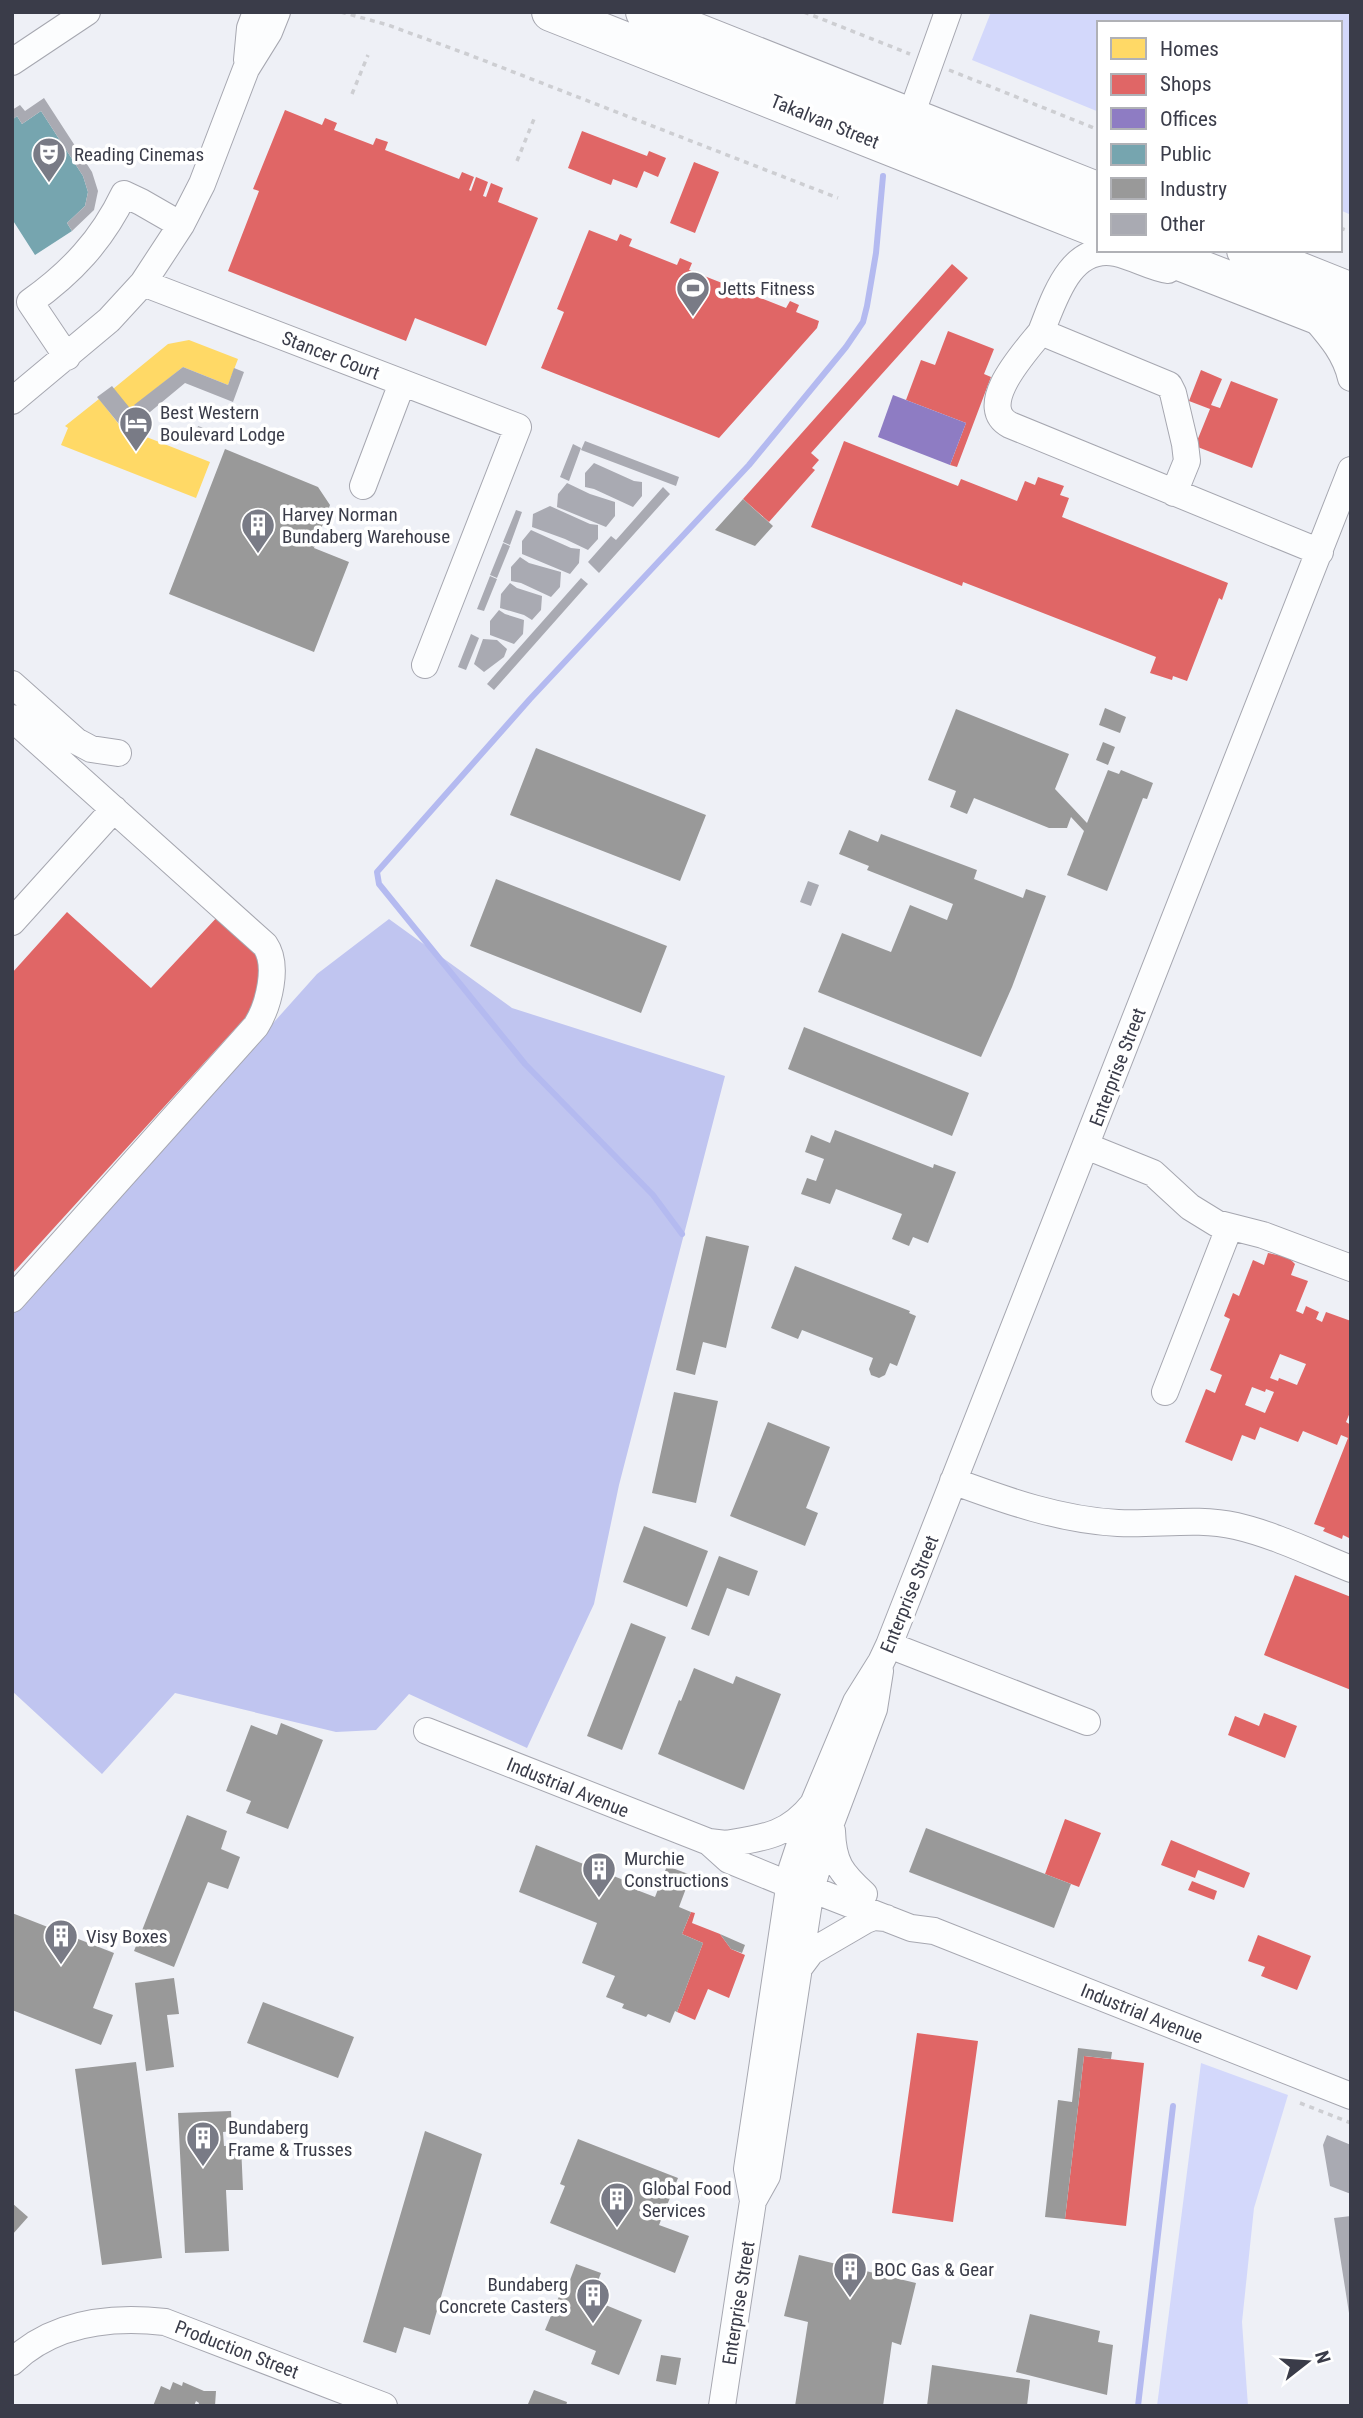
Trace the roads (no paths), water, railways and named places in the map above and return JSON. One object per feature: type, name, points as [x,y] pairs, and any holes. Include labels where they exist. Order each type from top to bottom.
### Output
[{"type":"highway","name":"Takalvan Street","points":[[551,12],[766,98],[904,133],[1097,191]]},
{"type":"highway","name":"Takalvan Street","points":[[665,16],[1097,228]]},
{"type":"highway","points":[[665,16],[676,37],[688,50],[729,68],[766,98]]},
{"type":"highway","points":[[1162,252],[1351,292]]},
{"type":"highway","points":[[1240,267],[1311,314],[1351,328]]},
{"type":"street","points":[[12,62],[87,12]]},
{"type":"street","points":[[12,401],[109,320],[143,283],[181,225],[202,184],[246,69],[269,32],[277,12]]},
{"type":"street","points":[[904,133],[948,12]]},
{"type":"street","points":[[246,69],[252,18]]},
{"type":"street","points":[[67,357],[30,302],[51,287],[85,255],[100,236],[124,194],[181,225]]},
{"type":"street","points":[[1240,267],[1162,269],[1119,254],[1100,253],[1082,260],[1066,275],[1041,332],[1009,372],[997,405],[1002,420],[1010,425],[1320,552]]},
{"type":"street","name":"Stancer Court","points":[[143,283],[518,427],[425,665]]},
{"type":"street","points":[[1311,314],[1334,340],[1348,364],[1351,378]]},
{"type":"street","points":[[1041,332],[1169,385],[1187,461],[1174,493]]},
{"type":"street","points":[[363,486],[402,383]]},
{"type":"street","name":"Enterprise Street","points":[[753,2201],[747,2169],[814,1802],[856,1702],[885,1654],[1351,470]]},
{"type":"street","points":[[12,684],[76,741],[91,748],[118,752]]},
{"type":"street","points":[[12,1299],[256,1026],[266,1004],[272,966],[270,953],[265,945],[13,719]]},
{"type":"street","points":[[12,922],[114,809]]},
{"type":"street","points":[[1086,1146],[1153,1173],[1202,1216],[1229,1228],[1263,1235],[1351,1268]]},
{"type":"street","points":[[1165,1392],[1229,1228]]},
{"type":"street","points":[[953,1481],[1021,1505],[1082,1519],[1119,1523],[1203,1521],[1236,1526],[1351,1569]]},
{"type":"street","points":[[885,1654],[1087,1722]]},
{"type":"street","name":"Enterprise Street","points":[[722,2406],[753,2201],[766,2176],[799,1968],[802,1879],[831,1823],[874,1709],[885,1654]]},
{"type":"street","name":"Industrial Avenue","points":[[427,1731],[717,1843],[729,1860],[864,1894],[914,1913],[934,1931]]},
{"type":"street","points":[[717,1843],[767,1837],[780,1832],[802,1818],[814,1802]]},
{"type":"street","points":[[831,1823],[833,1849],[838,1865],[845,1877],[864,1894]]},
{"type":"street","name":"Industrial Avenue","points":[[802,1879],[911,1928],[934,1931],[1351,2096]]},
{"type":"street","points":[[799,1968],[811,1952],[866,1920],[874,1917],[886,1918]]},
{"type":"street","name":"Production Street","points":[[12,2362],[42,2339],[62,2330],[96,2321],[131,2318],[165,2322],[384,2406]]},
{"type":"waterway","points":[[682,1234],[653,1195],[525,1064],[379,884],[377,872],[530,699],[749,465],[846,347],[863,322],[867,306],[876,253],[883,176]]},
{"type":"waterway","points":[[1138,2406],[1173,2106]]},
{"type":"place","name":"Reading Cinemas","points":[[49,184]]},
{"type":"place","name":"Jetts Fitness","points":[[693,318]]},
{"type":"place","name":"Best Western Boulevard Lodge","points":[[136,453]]},
{"type":"place","name":"Harvey Norman Bundaberg Warehouse","points":[[258,555]]},
{"type":"place","name":"Murchie Constructions","points":[[599,1899]]},
{"type":"place","name":"Visy Boxes","points":[[61,1966]]},
{"type":"place","name":"Bundaberg Frame & Trusses","points":[[203,2168]]},
{"type":"place","name":"Global Food Services","points":[[617,2229]]},
{"type":"place","name":"BOC Gas & Gear","points":[[850,2299]]},
{"type":"place","name":"Bundaberg Concrete Casters","points":[[593,2325]]}]
